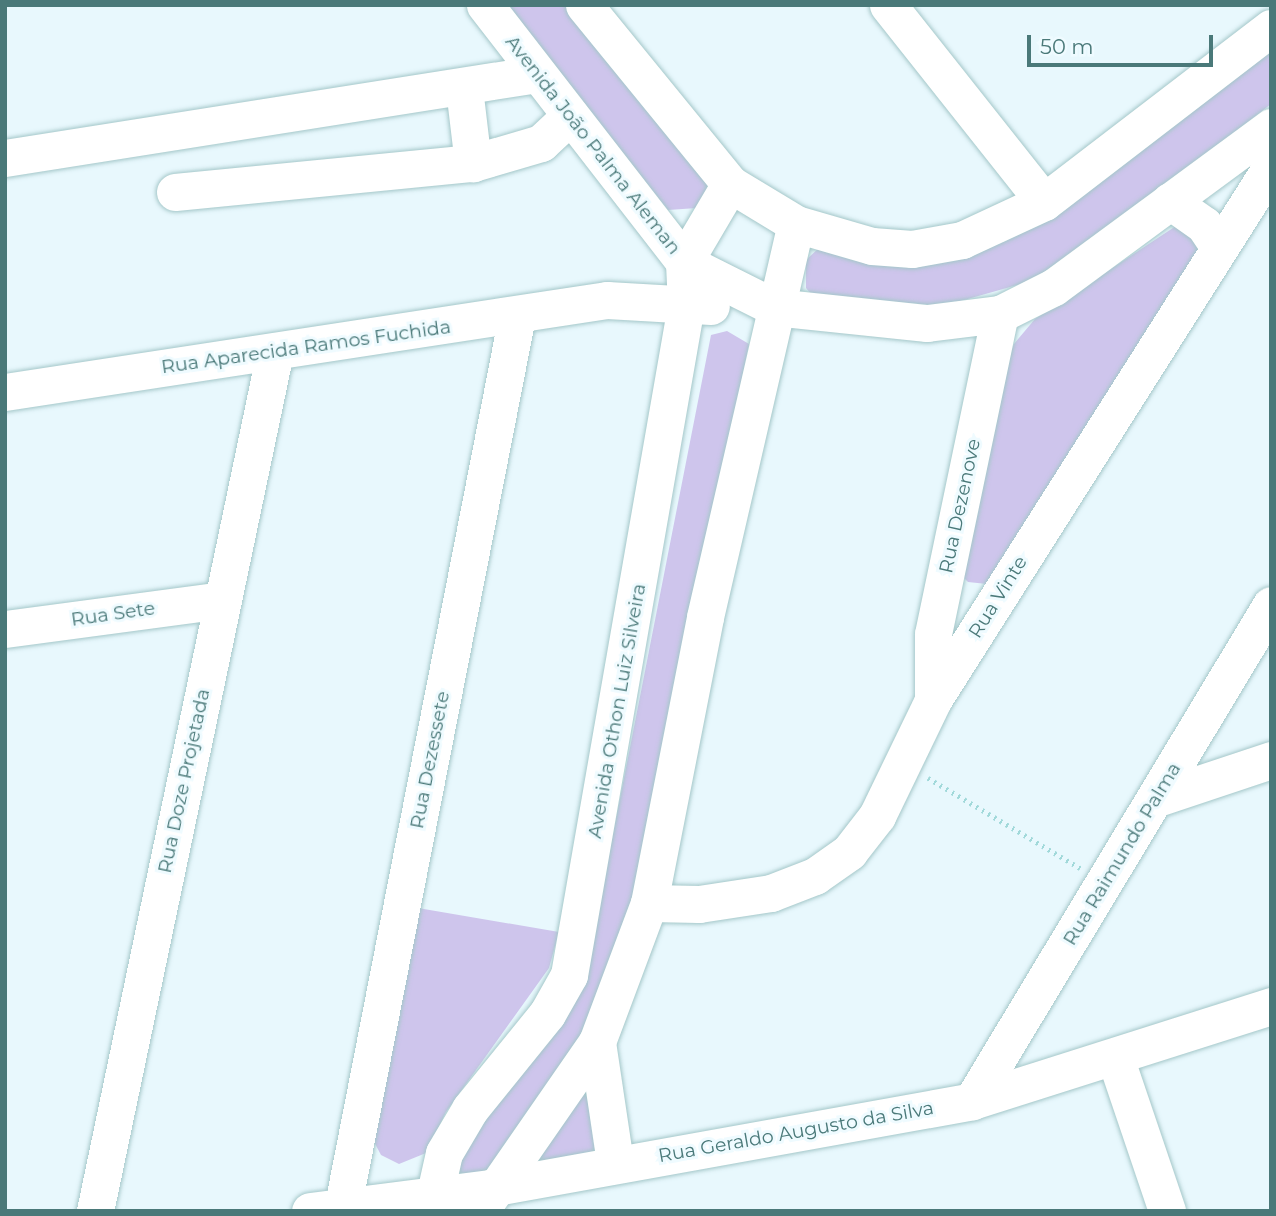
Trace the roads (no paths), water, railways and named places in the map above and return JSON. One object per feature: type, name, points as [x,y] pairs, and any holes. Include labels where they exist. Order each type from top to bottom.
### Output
[{"type":"street","name":"Avenida João Palma Aleman","points":[[485,5],[684,262],[774,307],[927,323],[1000,314],[1054,287],[1271,127]]},
{"type":"street","points":[[584,5],[730,184],[796,224],[872,246],[912,249],[962,240],[1044,202],[1271,29]]},
{"type":"street","points":[[903,11],[1044,202]]},
{"type":"street","points":[[5,158],[464,88],[537,74]]},
{"type":"street","points":[[464,88],[473,163]]},
{"type":"street","points":[[175,192],[473,163],[541,143],[570,116]]},
{"type":"street","name":"Rua Vinte","points":[[649,903],[699,904],[771,893],[814,876],[849,852],[904,764],[933,700],[1271,167]]},
{"type":"street","points":[[684,262],[730,184]]},
{"type":"street","points":[[1170,201],[1204,225],[1219,247]]},
{"type":"street","points":[[485,1199],[597,1041],[649,903],[774,307],[796,224]]},
{"type":"street","name":"Rua Aparecida Ramos Fuchida","points":[[607,300],[684,262]]},
{"type":"street","name":"Avenida Othon Luiz Silveira","points":[[431,1202],[444,1153],[470,1109],[547,1014],[569,975],[686,305],[684,262]]},
{"type":"street","name":"Rua Aparecida Ramos Fuchida","points":[[5,392],[517,316],[607,300],[774,307]]},
{"type":"street","name":"Rua Dezenove","points":[[933,700],[933,634],[1000,314]]},
{"type":"street","name":"Rua Dezessete","points":[[327,1208],[517,316]]},
{"type":"street","name":"Rua Doze Projetada","points":[[95,1211],[275,352]]},
{"type":"street","name":"Rua Sete","points":[[5,629],[221,600]]},
{"type":"street","name":"Rua Raimundo Palma","points":[[972,1101],[1271,606]]},
{"type":"street","points":[[1157,797],[1271,760]]},
{"type":"street","name":"Rua Geraldo Augusto da Silva","points":[[327,1208],[485,1199],[615,1163],[972,1101],[1116,1060],[1271,1006]]},
{"type":"street","points":[[597,1041],[615,1163]]},
{"type":"street","points":[[1116,1060],[1167,1211]]}]
